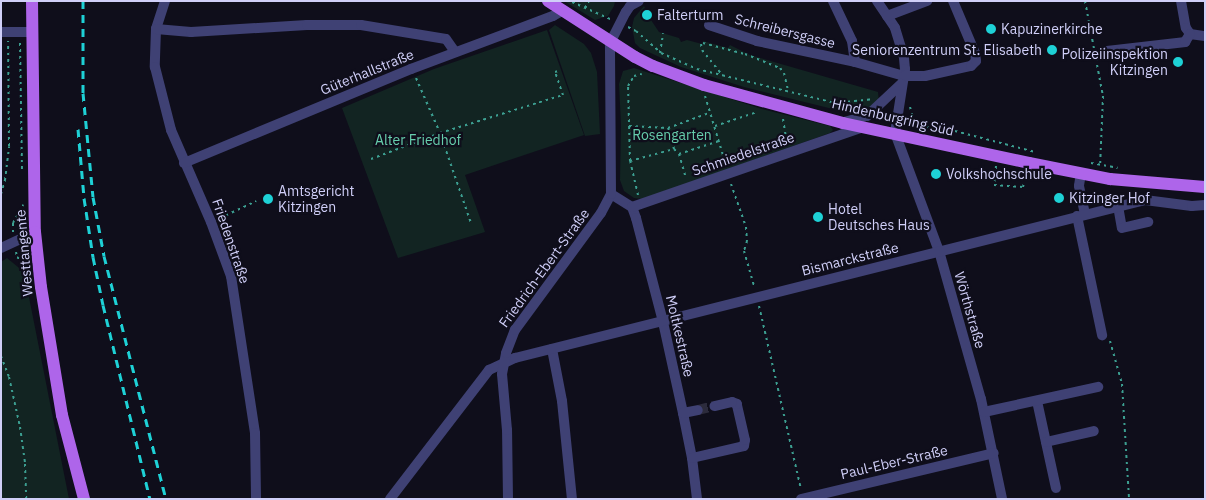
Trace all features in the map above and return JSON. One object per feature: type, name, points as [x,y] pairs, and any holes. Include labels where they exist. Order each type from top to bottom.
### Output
[{"type":"main road","name":"Westtangente","points":[[32,1],[25,32],[35,232],[41,287],[62,415],[84,499]]},
{"type":"main road","name":"Hindenburgring Süd","points":[[548,1],[566,6],[610,43],[654,66],[704,85],[843,122],[1028,163],[1084,168],[1104,178],[1205,187]]},
{"type":"street","name":"Friedenstraße","points":[[165,1],[156,30],[154,55],[159,87],[171,130],[211,222],[231,276],[255,432],[256,499]]},
{"type":"street","name":"Schreibersgasse","points":[[833,1],[852,41],[855,62]]},
{"type":"street","points":[[877,1],[895,28],[901,46],[903,80],[895,133]]},
{"type":"street","points":[[887,16],[927,1]]},
{"type":"street","name":"Schreibersgasse","points":[[708,26],[757,41],[855,62],[903,80],[948,72],[971,66],[976,62],[975,53],[953,1]]},
{"type":"street","points":[[1181,1],[1186,28],[1190,34],[1205,36]]},
{"type":"street","points":[[610,43],[632,3]]},
{"type":"street","name":"Güterhallstraße","points":[[184,163],[411,69],[540,21],[566,6]]},
{"type":"street","points":[[156,30],[192,32],[307,25],[361,25],[446,39],[455,52]]},
{"type":"street","points":[[1,32],[25,32]]},
{"type":"street","points":[[1107,51],[1184,42],[1190,34]]},
{"type":"street","name":"Friedrich-Ebert-Straße","points":[[508,499],[507,430],[502,374],[515,330],[601,213],[611,194],[610,43]]},
{"type":"street","points":[[843,122],[867,116],[884,102],[903,80]]},
{"type":"street","name":"Schmiedelstraße","points":[[632,207],[863,126]]},
{"type":"street","name":"Wörthstraße","points":[[895,133],[939,251],[984,412],[1002,499]]},
{"type":"street","points":[[1084,168],[1079,186],[1081,215],[1106,336]]},
{"type":"street","points":[[611,194],[632,207]]},
{"type":"street","name":"Bismarckstraße","points":[[504,363],[756,296],[1118,206],[1145,200],[1192,206],[1205,205]]},
{"type":"street","points":[[1118,206],[1122,228],[1148,222]]},
{"type":"street","name":"Moltkestraße","points":[[632,207],[663,322],[692,458],[697,499]]},
{"type":"street","points":[[1,248],[35,232]]},
{"type":"street","points":[[552,350],[562,401],[572,499]]},
{"type":"street","points":[[390,499],[477,384],[489,370],[504,363]]},
{"type":"street","points":[[984,412],[1098,387]]},
{"type":"street","points":[[1037,401],[1056,488]]},
{"type":"street","points":[[692,458],[741,448],[745,443],[737,404],[732,402],[714,406]]},
{"type":"street","points":[[683,413],[698,410]]},
{"type":"street","points":[[1046,442],[1094,430]]},
{"type":"street","name":"Paul-Eber-Straße","points":[[802,498],[994,453]]},
{"type":"path","points":[[585,8],[589,1]]},
{"type":"path","points":[[1085,1],[1103,96],[1101,163],[1104,178]]},
{"type":"path","points":[[566,6],[585,8],[636,31],[661,53],[697,68],[835,103],[869,99],[884,102]]},
{"type":"path","points":[[1,194],[9,146],[8,40],[25,32]]},
{"type":"path","points":[[642,198],[638,198],[630,161],[630,81],[640,74],[650,74],[661,53],[663,33]]},
{"type":"path","points":[[722,75],[702,50],[702,43],[745,54],[780,68],[784,73],[788,91]]},
{"type":"path","points":[[411,69],[440,133],[471,223]]},
{"type":"path","points":[[371,159],[440,133],[563,95],[555,72],[561,70]]},
{"type":"path","points":[[714,97],[705,94],[709,113],[713,117],[718,141],[746,227],[747,241],[744,250],[772,353],[802,498]]},
{"type":"path","points":[[898,104],[909,106],[914,121],[931,129],[955,131],[1038,152]]},
{"type":"path","points":[[715,126],[755,114],[759,110],[750,108]]},
{"type":"path","points":[[629,126],[668,128],[709,113]]},
{"type":"path","points":[[784,116],[787,147]]},
{"type":"path","points":[[668,128],[687,182]]},
{"type":"path","points":[[678,154],[718,141]]},
{"type":"path","points":[[630,161],[674,149]]},
{"type":"path","points":[[996,156],[994,185],[1023,187],[1028,163]]},
{"type":"path","points":[[1084,168],[1101,163],[1108,165]]},
{"type":"path","points":[[211,222],[256,201]]},
{"type":"path","points":[[1106,336],[1122,384],[1129,499]]},
{"type":"path","points":[[1,356],[9,377],[20,427],[25,464],[26,499]]},
{"type":"green space","points":[[564,1],[615,1],[608,16],[595,20]]},
{"type":"green space","points":[[644,6],[645,8],[640,14],[642,19],[651,20],[659,32],[679,38],[681,42],[687,40],[702,44],[703,41],[728,48],[730,45],[750,55],[878,92],[879,102],[863,113],[849,113],[744,87],[681,67],[640,48],[635,43],[632,27],[634,18]]},
{"type":"green space","points":[[555,25],[584,44],[591,53],[597,72],[600,134],[585,136],[549,30]]},
{"type":"green space","name":"Alter Friedhof","points":[[547,30],[584,135],[465,175],[485,232],[398,258],[342,108],[434,69]]},
{"type":"green space","name":"Rosengarten","points":[[634,68],[762,109],[830,126],[833,130],[830,133],[643,199],[634,198],[624,191],[620,180],[621,125],[619,84],[623,71]]},
{"type":"green space","points":[[7,258],[24,272],[69,499],[1,499],[1,262]]},
{"type":"tunnel","points":[[698,410],[714,406]]},
{"type":"railway","points":[[83,1],[83,93],[93,197],[104,256],[166,499]]},
{"type":"railway","points":[[78,129],[84,198],[93,257],[150,499]]},
{"type":"place","name":"Falterturm","points":[[647,15]]},
{"type":"place","name":"Kapuzinerkirche","points":[[991,29]]},
{"type":"place","name":"Seniorenzentrum St. Elisabeth","points":[[1052,50]]},
{"type":"place","name":"Polizeiinspektion Kitzingen","points":[[1178,62]]},
{"type":"place","name":"Volkshochschule","points":[[936,174]]},
{"type":"place","name":"Kitzinger Hof","points":[[1059,198]]},
{"type":"place","name":"Amtsgericht Kitzingen","points":[[268,199]]},
{"type":"place","name":"Hotel Deutsches Haus","points":[[818,217]]}]
